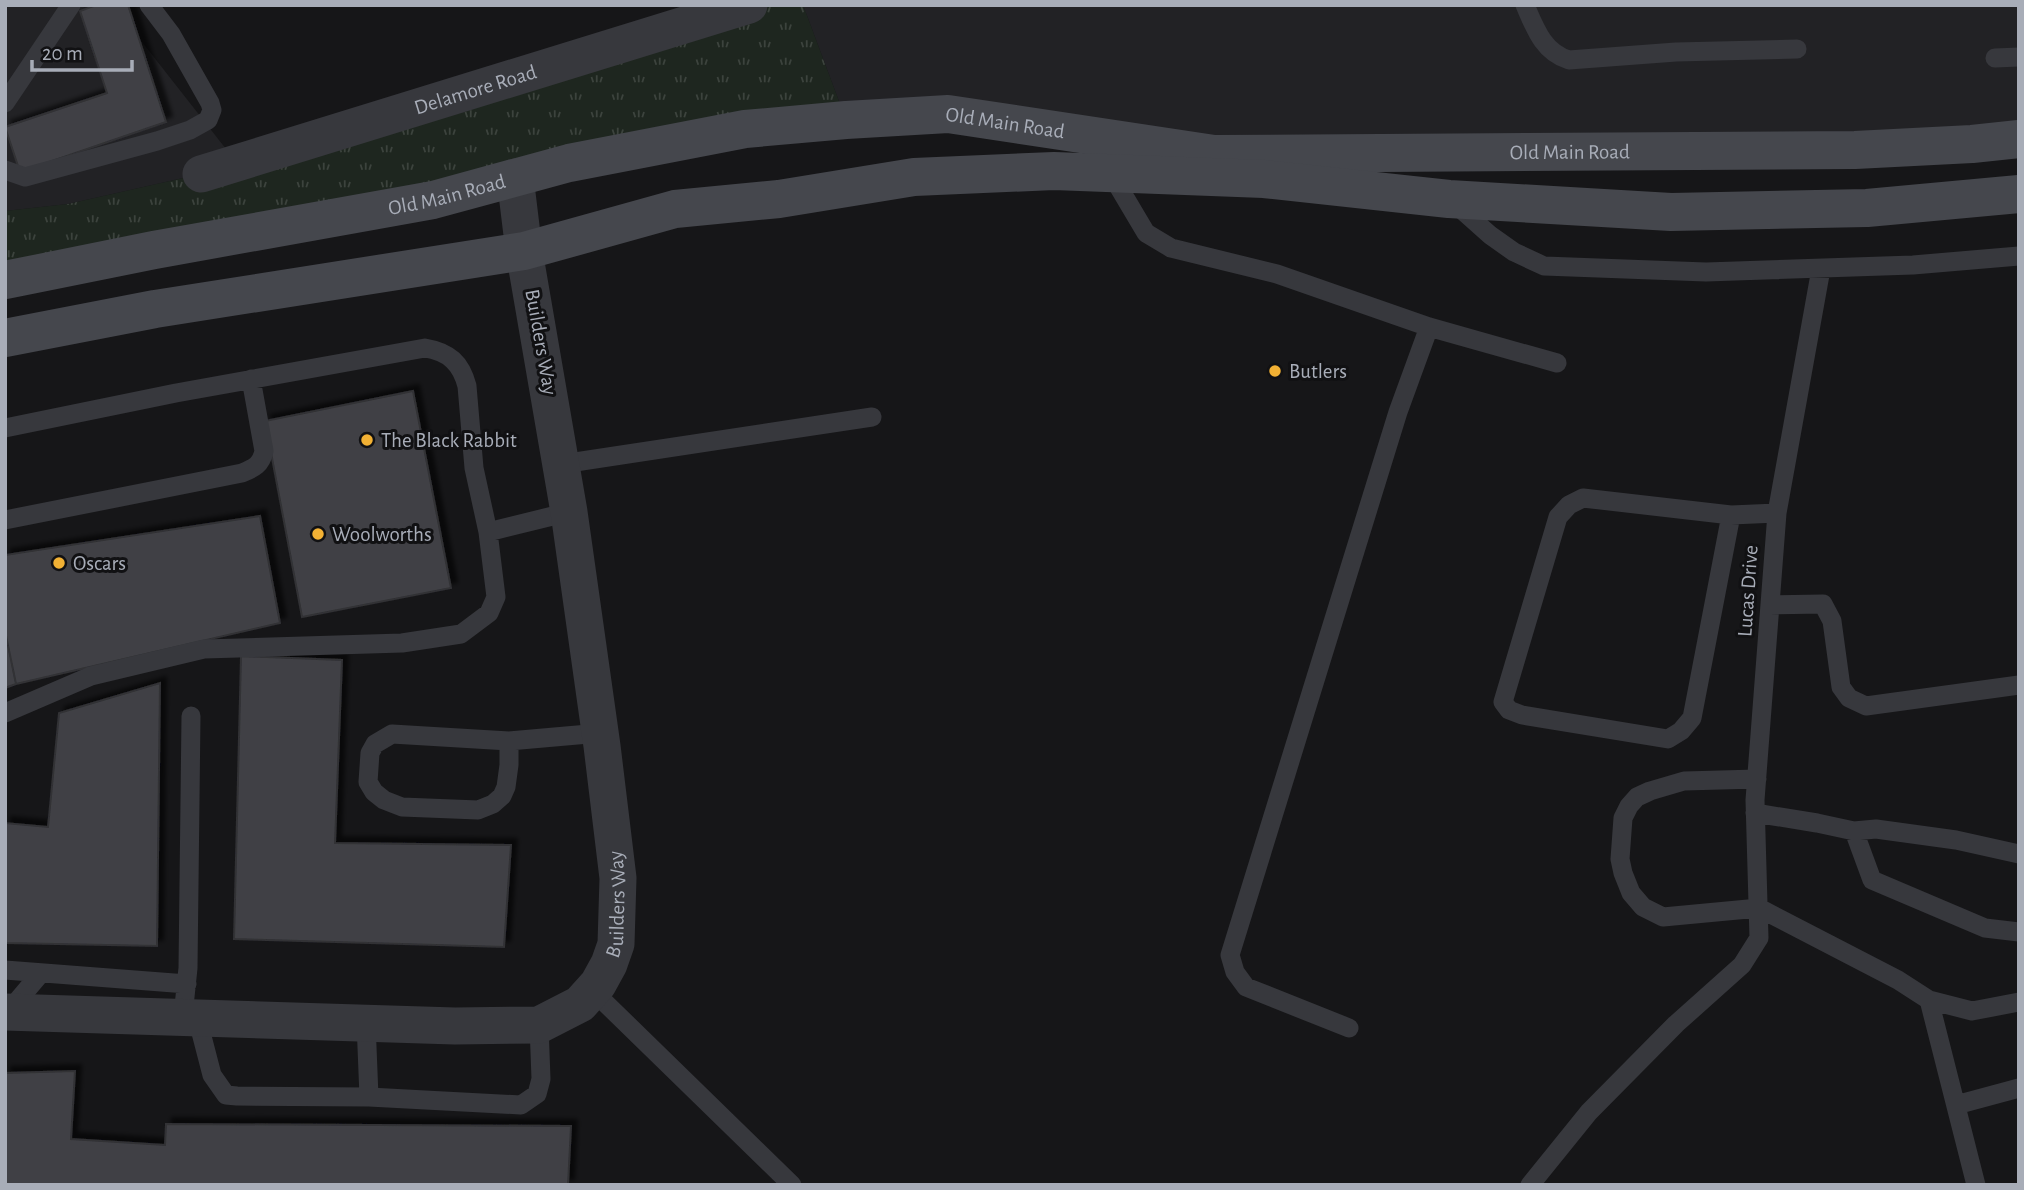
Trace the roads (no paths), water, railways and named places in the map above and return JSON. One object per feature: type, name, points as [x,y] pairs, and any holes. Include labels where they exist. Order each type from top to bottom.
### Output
[{"type":"main road","name":"Old Main Road","points":[[7,278],[433,200],[569,163],[745,129],[846,120],[948,114],[1214,155],[1855,150],[2019,139]]},
{"type":"main road","name":"Old Main Road","points":[[5,338],[155,309],[524,251],[675,209],[779,199],[914,177],[1054,171],[1264,179],[1449,199],[1671,212],[1867,208],[2019,194]]},
{"type":"street","name":"Delamore Road","points":[[201,174],[749,5]]},
{"type":"street","name":"Builders Way","points":[[7,1012],[189,1006],[366,1022],[539,1026],[580,1004],[609,964],[616,944],[618,878],[562,464],[524,251],[515,177]]},
{"type":"lane","points":[[5,103],[71,5]]},
{"type":"lane","points":[[5,170],[25,177],[157,141],[190,130],[208,120],[212,110],[210,103],[171,34],[149,5]]},
{"type":"lane","points":[[1525,5],[1536,32],[1545,44],[1561,58],[1569,60],[1676,52],[1797,49]]},
{"type":"lane","points":[[1995,58],[2019,57]]},
{"type":"lane","points":[[1111,174],[1146,233],[1171,248],[1277,274],[1429,327],[1557,363]]},
{"type":"lane","points":[[1449,199],[1490,235],[1544,266],[1706,272],[1821,269],[2019,256]]},
{"type":"lane","name":"Lucas Drive","points":[[1530,1185],[1589,1112],[1675,1024],[1742,965],[1759,938],[1755,813],[1777,513],[1821,269]]},
{"type":"lane","points":[[1349,1028],[1246,987],[1235,972],[1230,955],[1398,412],[1429,327]]},
{"type":"lane","points":[[5,428],[251,379],[425,348],[440,351],[450,356],[464,375],[467,386],[474,468],[488,532],[496,597],[494,605],[479,623],[461,634],[402,643],[204,649],[91,676],[5,713]]},
{"type":"lane","points":[[5,520],[242,473],[257,467],[264,451],[251,379]]},
{"type":"lane","points":[[562,464],[872,417]]},
{"type":"lane","points":[[1731,515],[1692,718],[1681,731],[1668,739],[1655,737],[1522,715],[1509,709],[1503,702],[1559,517],[1569,505],[1583,498],[1731,515],[1777,513]]},
{"type":"lane","points":[[488,532],[569,512]]},
{"type":"lane","points":[[1770,606],[1823,604],[1832,621],[1841,687],[1849,698],[1866,706],[2019,685]]},
{"type":"lane","points":[[191,716],[189,1006],[209,1068],[226,1095],[369,1097],[521,1105],[537,1094],[541,1079],[539,1026]]},
{"type":"lane","points":[[509,741],[509,765],[502,796],[478,810],[402,807],[384,800],[374,792],[368,782],[368,768],[375,744],[392,734],[509,741],[600,733]]},
{"type":"lane","points":[[1757,779],[1684,781],[1637,797],[1623,818],[1619,843],[1623,873],[1632,893],[1643,907],[1657,916],[1760,914],[1898,980],[1928,1000],[1972,1011],[2019,1002]]},
{"type":"lane","points":[[1755,813],[1854,831],[1876,829],[1956,840],[2019,854]]},
{"type":"lane","points":[[1854,831],[1872,880],[1984,928],[2019,932]]},
{"type":"lane","points":[[5,970],[41,973],[189,1006]]},
{"type":"lane","points":[[7,1012],[41,973]]},
{"type":"lane","points":[[592,990],[792,1185]]},
{"type":"lane","points":[[1928,1000],[1976,1185]]},
{"type":"lane","points":[[366,1022],[369,1097]]},
{"type":"lane","points":[[1956,1105],[2019,1088]]},
{"type":"place","name":"Butlers","points":[[1275,371]]},
{"type":"place","name":"The Black Rabbit","points":[[367,440]]},
{"type":"place","name":"Woolworths","points":[[318,534]]},
{"type":"place","name":"Oscars","points":[[59,563]]}]
